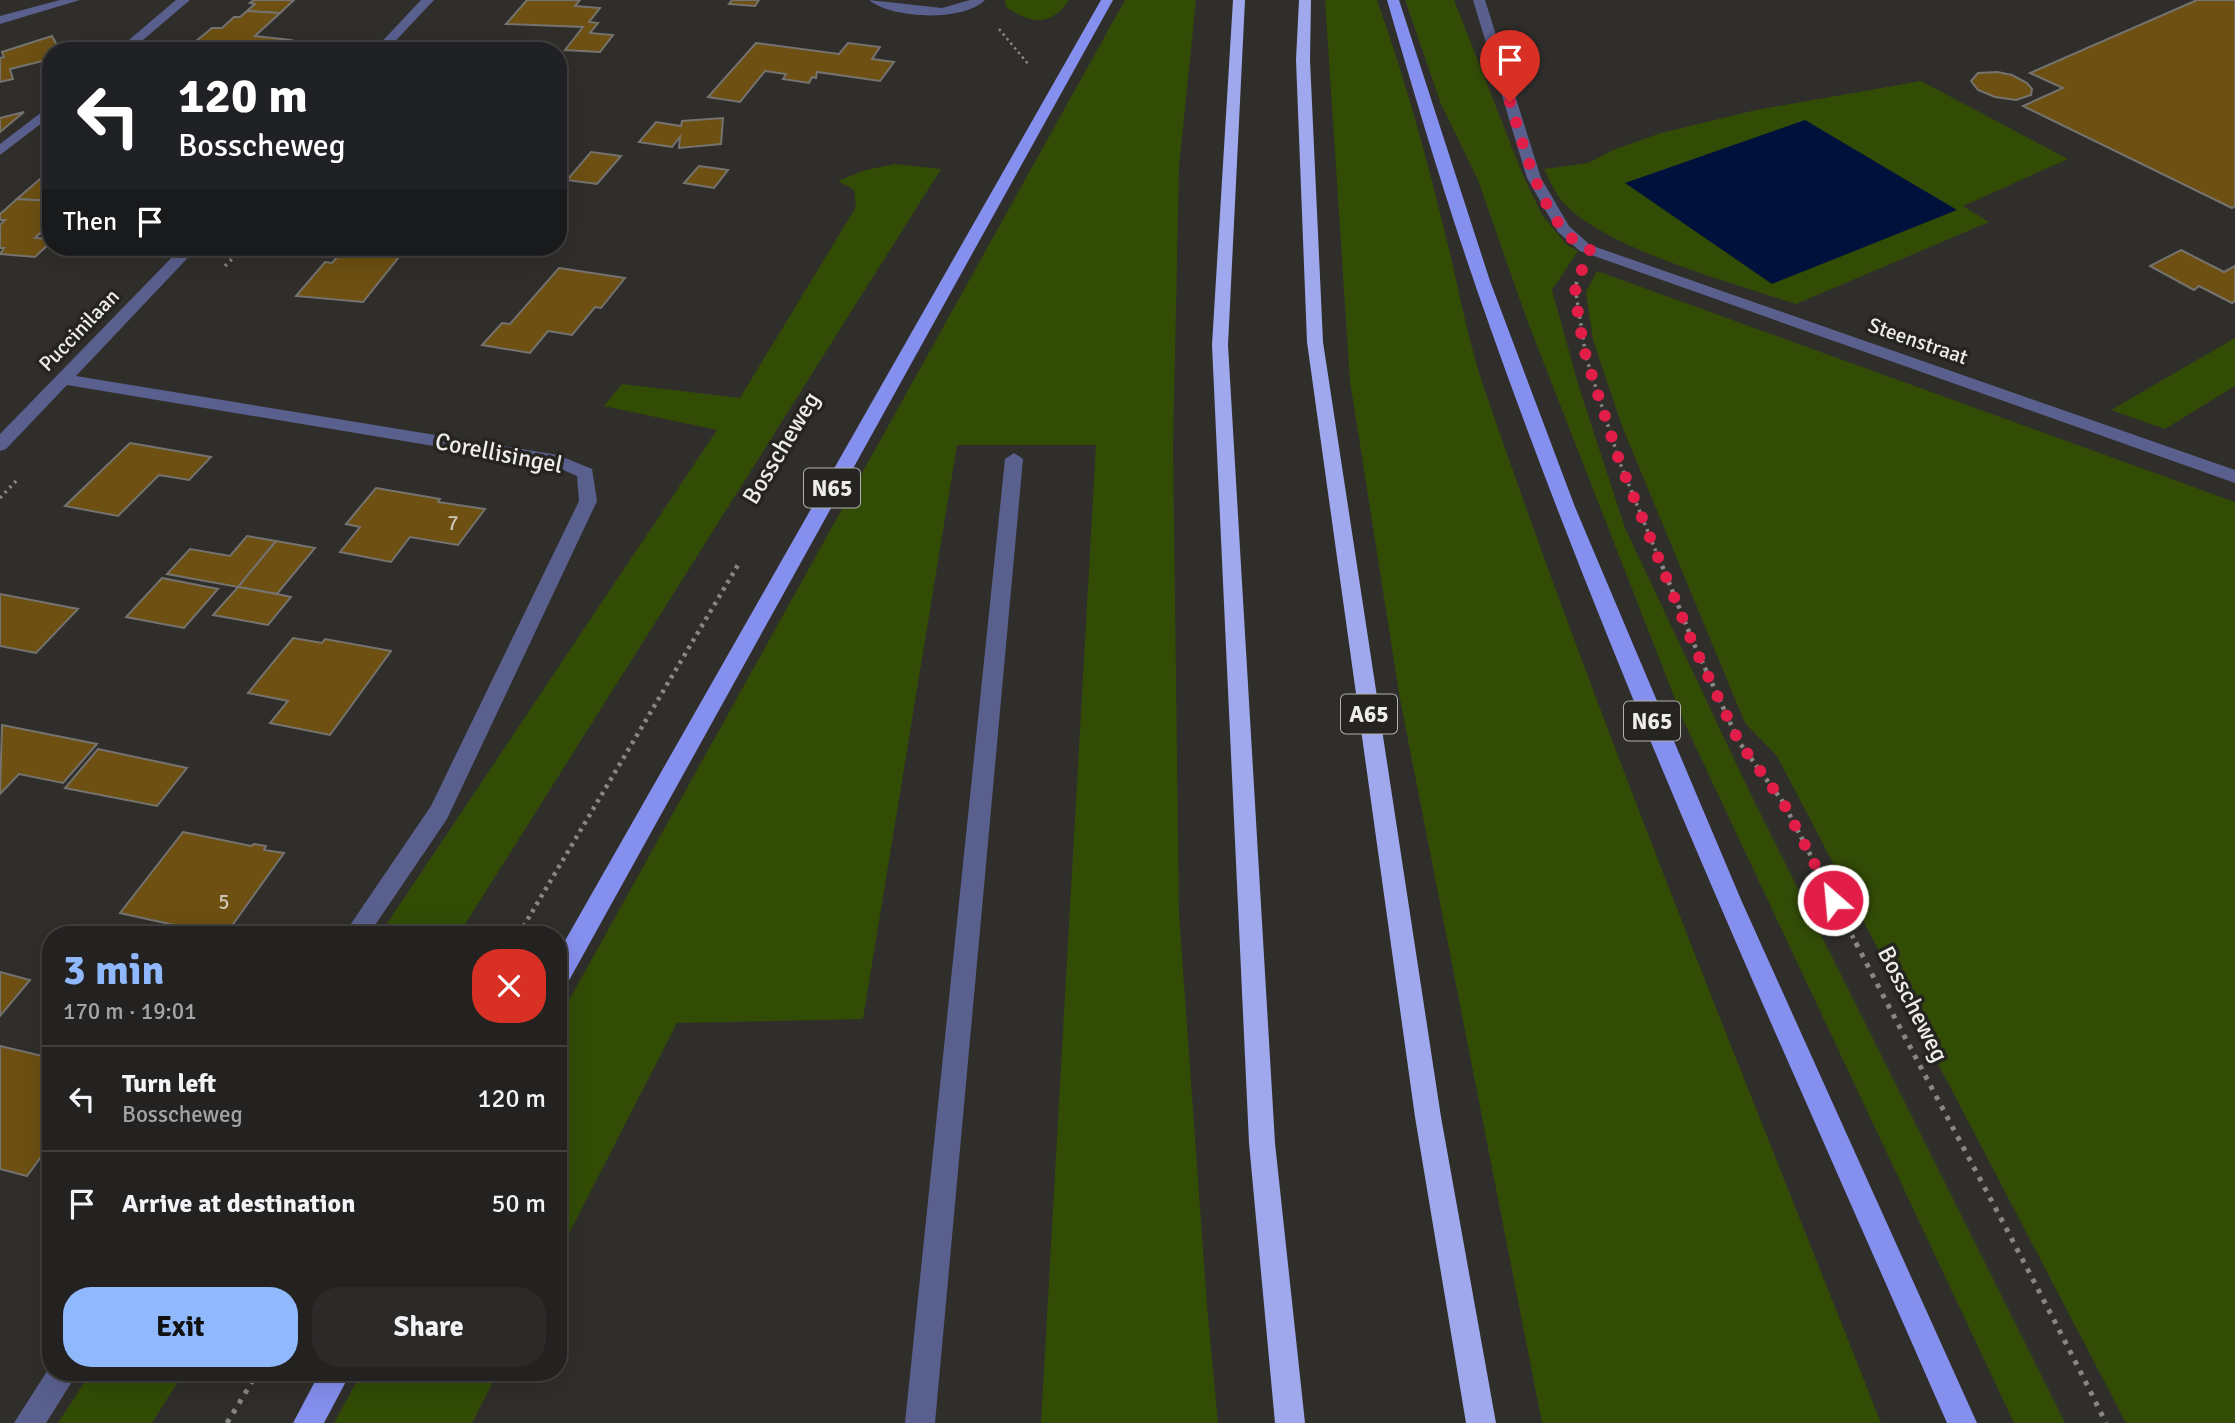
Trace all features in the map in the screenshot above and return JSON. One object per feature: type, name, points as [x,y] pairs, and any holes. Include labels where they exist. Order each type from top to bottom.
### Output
[{"type":"highway","points":[[1239,0],[1220,345],[1262,1143],[1290,1423]]},
{"type":"highway","name":"A65","points":[[1305,0],[1303,60],[1315,342],[1428,1117],[1481,1423]]},
{"type":"main road","name":"N65","points":[[567,960],[1107,0]]},
{"type":"main road","name":"N65","points":[[1393,0],[1431,127],[1515,374],[1649,713],[1962,1423]]},
{"type":"main road","points":[[308,1423],[331,1381]]},
{"type":"street","points":[[0,20],[74,0]]},
{"type":"street","points":[[133,42],[184,0]]},
{"type":"street","points":[[388,42],[428,0]]},
{"type":"street","points":[[875,0],[931,11],[974,4]]},
{"type":"street","points":[[1479,0],[1534,178],[1563,229],[1587,249]]},
{"type":"street","points":[[0,151],[42,116]]},
{"type":"street","name":"Steenstraat","points":[[1587,249],[2235,477]]},
{"type":"street","name":"Puccinilaan","points":[[0,444],[181,256]]},
{"type":"street","name":"Corellisingel","points":[[63,379],[558,461],[586,473],[587,501],[439,812],[361,926]]},
{"type":"street","points":[[920,1423],[1014,459]]},
{"type":"street","points":[[29,1423],[57,1381]]},
{"type":"path","points":[[974,4],[1011,40],[1030,67]]},
{"type":"path","name":"Bosscheweg","points":[[1587,249],[1575,287],[1586,357],[1620,463],[1693,644],[1739,742],[1783,802],[1947,1120],[2052,1312],[2106,1423]]},
{"type":"path","points":[[524,926],[740,562]]},
{"type":"path","points":[[228,1423],[253,1381]]},
{"type":"green space","points":[[1005,0],[1069,0],[1055,15],[1040,20],[1015,13],[1006,7]]},
{"type":"green space","points":[[1125,0],[1196,0],[1179,167],[1173,447],[1179,914],[1218,1423],[1041,1423],[1096,445],[957,445],[863,1019],[677,1023],[567,1237],[567,1004]]},
{"type":"green space","points":[[1325,0],[1377,0],[1438,203],[1478,369],[1530,519],[1676,907],[1881,1423],[1542,1423],[1400,699],[1350,381]]},
{"type":"green space","points":[[1405,0],[1454,0],[1522,173],[1542,215],[1567,245],[1578,251],[1552,290],[1578,384],[1625,528],[1752,797],[2065,1423],[2014,1423],[1684,722],[1527,320],[1478,180],[1441,104]]},
{"type":"green space","points":[[1921,81],[2068,159],[1963,206],[1989,222],[1796,304],[1669,262],[1603,232],[1577,215],[1559,197],[1544,169],[1588,163],[1613,150],[1661,133],[1756,110]]},
{"type":"green space","points":[[895,164],[941,169],[464,926],[385,926],[717,430],[604,406],[622,384],[740,398],[856,207],[854,190],[838,181],[866,170]]},
{"type":"green space","points":[[1597,271],[2235,502],[2235,1423],[2126,1423],[1777,756],[1745,723],[1622,426],[1593,340],[1586,292]]},
{"type":"green space","points":[[2235,338],[2235,386],[2165,429],[2111,410]]},
{"type":"green space","points":[[85,1381],[178,1381],[152,1423],[58,1423]]},
{"type":"green space","points":[[357,1381],[493,1381],[472,1423],[334,1423]]},
{"type":"water","points":[[1805,120],[1957,210],[1772,284],[1625,183]]},
{"type":"building","points":[[254,0],[294,0],[280,13],[247,11],[255,4],[250,3]]},
{"type":"building","points":[[527,0],[580,0],[575,6],[600,8],[589,22],[598,23],[590,33],[613,35],[600,52],[567,50],[583,27],[506,24]]},
{"type":"building","points":[[732,0],[759,0],[755,6],[729,4]]},
{"type":"building","points":[[2197,0],[2235,0],[2235,206],[2232,208],[2023,106],[2063,88],[2030,73]]},
{"type":"building","points":[[247,11],[280,13],[255,36],[291,40],[195,42],[212,28],[222,28],[234,17],[240,17]]},
{"type":"building","points":[[52,36],[55,42],[42,42],[42,61],[10,69],[13,79],[0,82],[0,58],[4,57],[2,52]]},
{"type":"building","points":[[756,43],[839,54],[848,43],[880,47],[872,59],[894,62],[880,81],[817,72],[816,78],[812,77],[809,83],[783,79],[786,74],[765,71],[740,102],[708,97]]},
{"type":"building","points":[[1997,72],[2012,75],[2027,83],[2032,89],[2031,95],[2016,100],[1995,97],[1978,90],[1971,81],[1978,73]]},
{"type":"building","points":[[24,112],[0,132],[0,118]]},
{"type":"building","points":[[723,118],[721,144],[679,148],[680,137],[672,147],[639,142],[656,122],[681,126],[682,121]]},
{"type":"building","points":[[591,152],[621,156],[597,184],[567,180]]},
{"type":"building","points":[[699,166],[728,170],[714,188],[684,183]]},
{"type":"building","points":[[40,179],[42,179],[42,200],[17,199]]},
{"type":"building","points":[[17,199],[42,200],[42,231],[35,238],[42,238],[42,250],[35,257],[0,254],[4,248],[0,248],[0,225],[5,220],[0,220],[0,214]]},
{"type":"building","points":[[2181,250],[2224,272],[2235,266],[2235,301],[2232,303],[2199,286],[2194,290],[2150,266]]},
{"type":"building","points":[[338,256],[400,256],[363,302],[296,296],[325,262],[332,263]]},
{"type":"building","points":[[559,268],[625,278],[601,308],[595,307],[572,335],[548,331],[530,353],[482,345],[502,323],[510,324]]},
{"type":"building","points":[[130,443],[211,457],[189,480],[159,475],[118,516],[65,506]]},
{"type":"building","points":[[376,488],[485,509],[458,545],[410,537],[391,562],[340,552],[360,527],[346,524]]},
{"type":"building","points":[[247,536],[276,541],[238,587],[167,574],[190,549],[230,556]]},
{"type":"building","points":[[276,541],[315,548],[277,594],[238,587]]},
{"type":"building","points":[[162,578],[218,589],[184,628],[126,617]]},
{"type":"building","points":[[238,587],[291,597],[268,625],[213,615]]},
{"type":"building","points":[[0,594],[78,609],[36,653],[0,646]]},
{"type":"building","points":[[293,638],[322,643],[325,639],[391,651],[330,735],[270,723],[288,701],[248,693]]},
{"type":"building","points":[[2,725],[97,744],[63,783],[19,774],[0,794]]},
{"type":"building","points":[[98,749],[187,768],[157,806],[65,788]]},
{"type":"building","points":[[183,832],[251,846],[266,846],[264,850],[284,853],[232,926],[173,926],[120,913]]},
{"type":"building","points":[[0,972],[30,980],[0,1016]]},
{"type":"building","points":[[0,1046],[42,1056],[42,1155],[27,1176],[0,1169]]},
{"type":"route","points":[[1510,102],[1534,178],[1563,229],[1590,250],[1575,287],[1586,357],[1620,463],[1693,644],[1739,742],[1783,802],[1833,900]]}]
